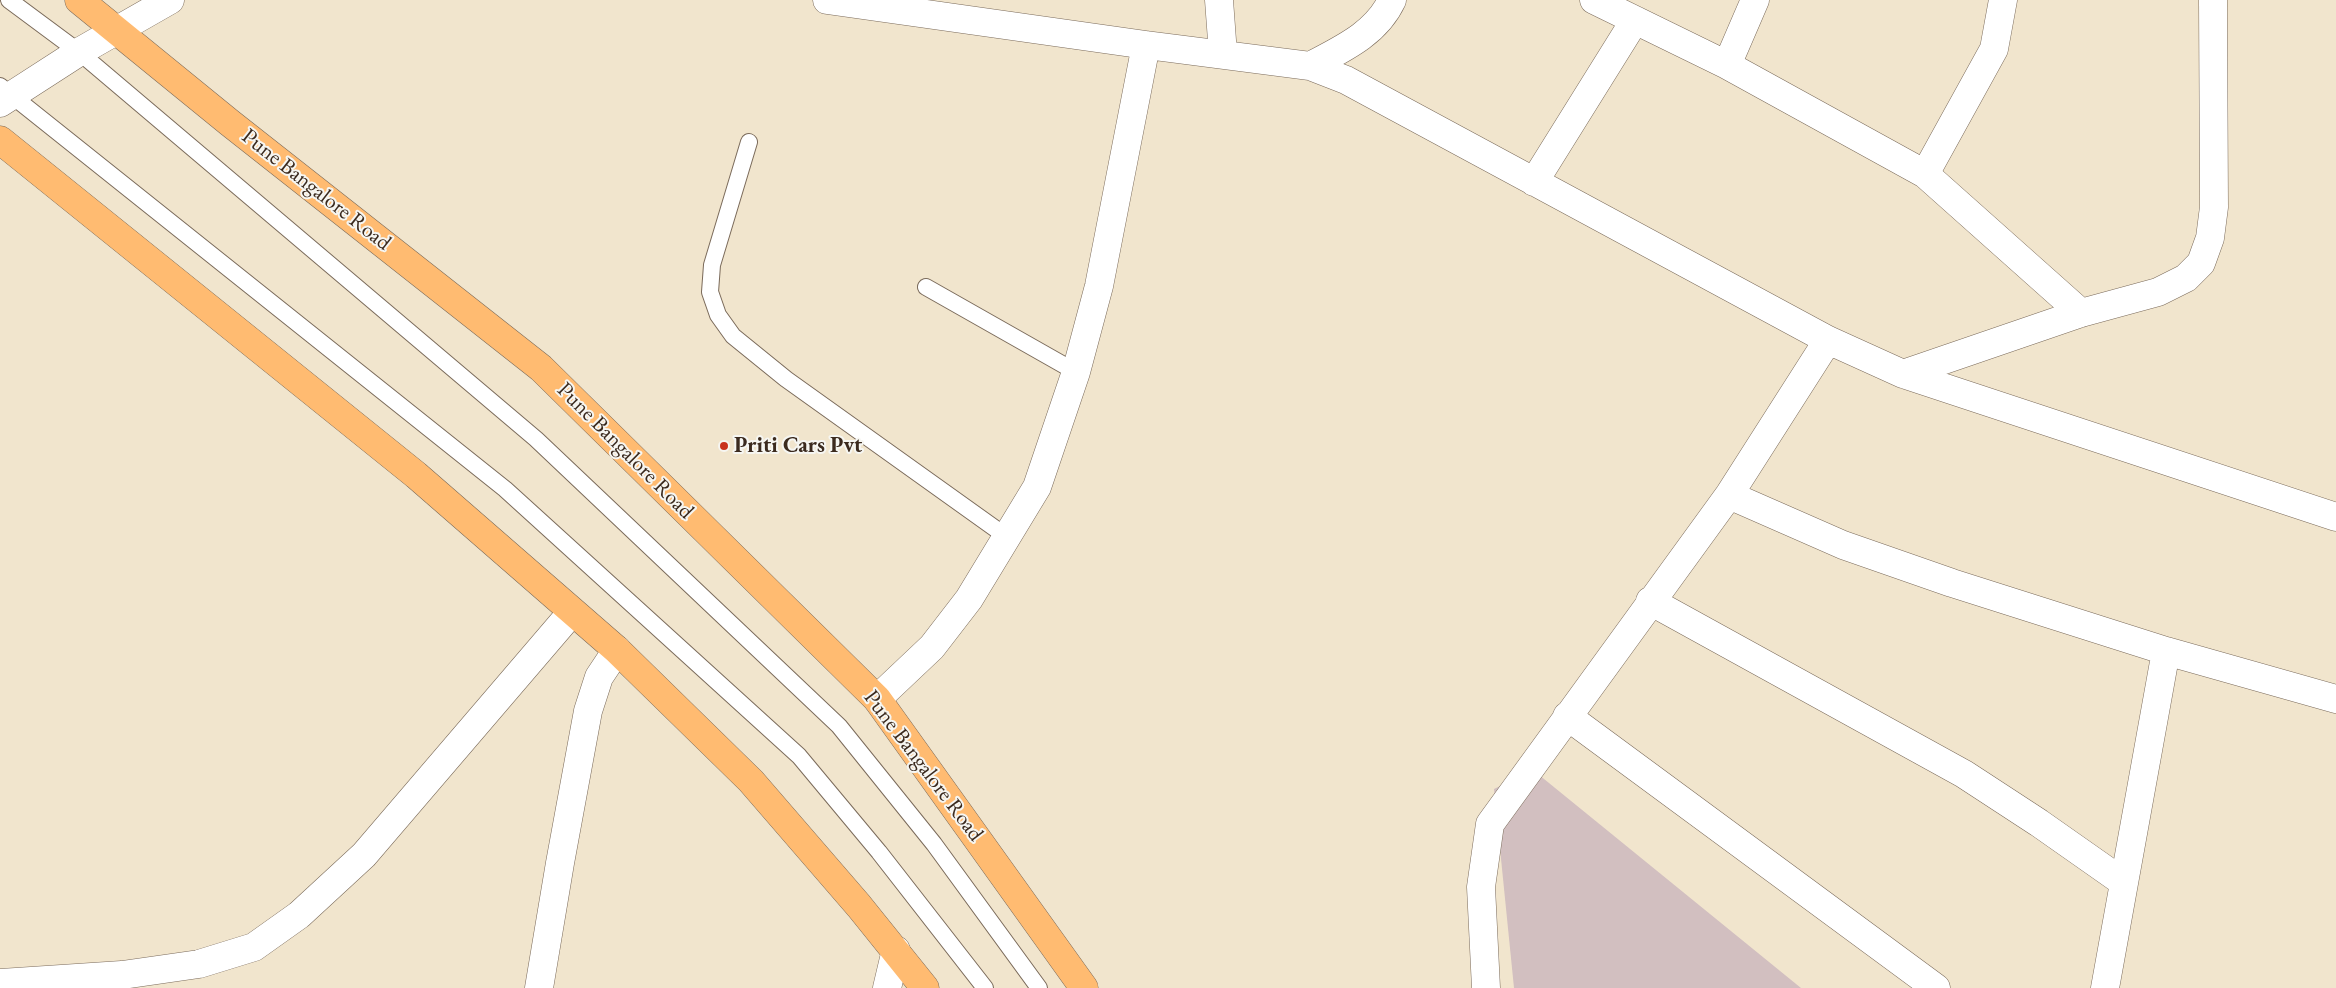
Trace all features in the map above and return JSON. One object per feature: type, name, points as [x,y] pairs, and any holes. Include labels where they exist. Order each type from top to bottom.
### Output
[{"type":"main road","name":"Pune Bangalore Road","points":[[79,0],[230,123],[541,368],[877,699],[1084,988]]},
{"type":"main road","points":[[0,140],[416,475],[617,650],[751,781],[896,950],[925,988]]},
{"type":"street","points":[[4,95],[170,0]]},
{"type":"street","points":[[827,0],[1310,66],[1346,80],[1828,340],[1903,374],[2336,516]]},
{"type":"street","points":[[1219,0],[1223,54]]},
{"type":"street","points":[[1310,66],[1365,34],[1385,15],[1392,0]]},
{"type":"street","points":[[1594,0],[1727,65],[1926,174],[2081,313]]},
{"type":"street","points":[[1727,65],[1755,0]]},
{"type":"street","points":[[1926,174],[1994,49],[2004,0]]},
{"type":"street","points":[[1903,374],[2081,313],[2158,292],[2186,278],[2201,263],[2210,238],[2214,207],[2213,0]]},
{"type":"street","points":[[1534,182],[1635,20]]},
{"type":"street","points":[[877,699],[932,647],[969,599],[1038,488],[1076,372],[1099,286],[1146,45]]},
{"type":"street","points":[[1486,988],[1481,887],[1490,824],[1650,601],[1729,495],[1828,340]]},
{"type":"street","points":[[1729,495],[1843,545],[1952,583],[2166,651],[2336,699]]},
{"type":"street","points":[[1650,601],[1964,774],[2039,823],[2123,882]]},
{"type":"street","points":[[0,983],[122,976],[200,964],[254,947],[299,915],[364,855],[572,612]]},
{"type":"street","points":[[539,988],[588,712],[599,677],[617,650]]},
{"type":"street","points":[[2105,988],[2166,651]]},
{"type":"street","points":[[1567,716],[1936,988]]},
{"type":"street","points":[[887,988],[896,950]]},
{"type":"lane","points":[[9,0],[79,52],[536,439],[839,726],[934,844],[1039,988]]},
{"type":"lane","points":[[4,95],[505,489],[799,756],[878,852],[985,988]]},
{"type":"lane","points":[[748,142],[712,265],[710,292],[718,315],[733,336],[786,379],[1007,537]]},
{"type":"lane","points":[[926,287],[1076,372]]},
{"type":"shaded area","points":[[1533,770],[1801,988],[1514,988],[1494,789]]},
{"type":"place","name":"Priti Cars Pvt","points":[[724,446]]}]
